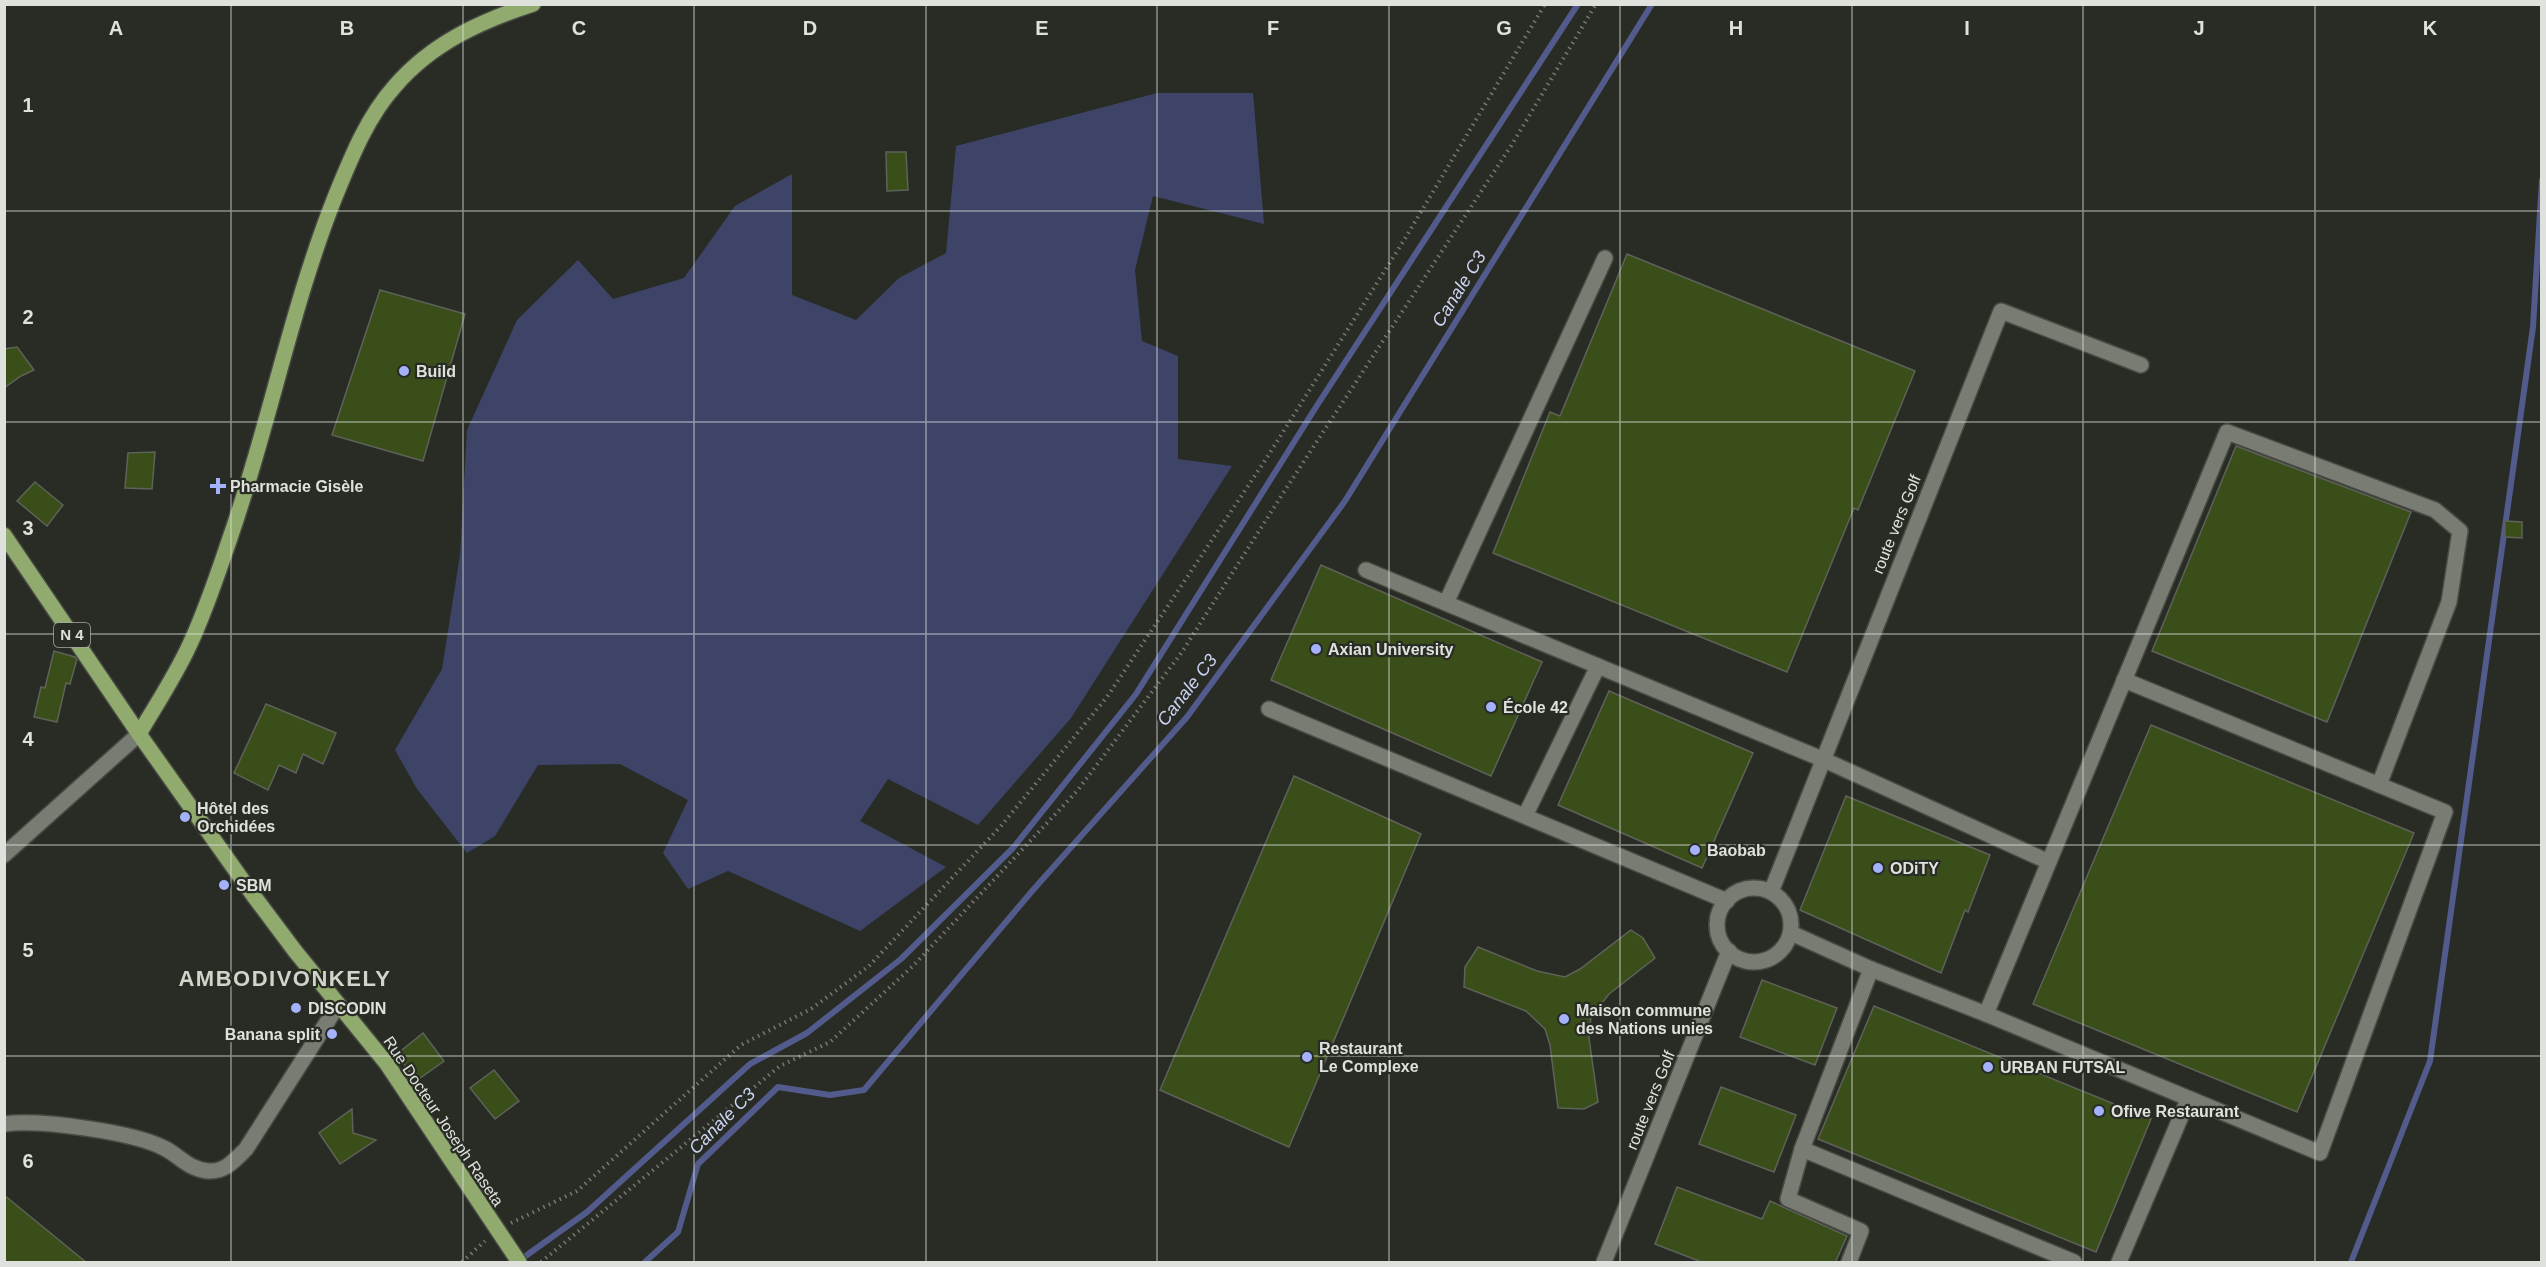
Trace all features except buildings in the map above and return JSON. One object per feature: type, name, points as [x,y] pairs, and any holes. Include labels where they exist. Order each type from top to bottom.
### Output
[{"type":"main road","points":[[139,734],[176,671],[209,597],[230,538],[325,223],[361,136],[393,87],[436,47],[501,15],[533,4]]},
{"type":"main road","name":"Rue Docteur Joseph Raseta","points":[[4,535],[139,734],[274,923],[387,1064],[496,1230]]},
{"type":"main road","name":"N 4","points":[[496,1230],[519,1263]]},
{"type":"street","points":[[1446,603],[1605,258]]},
{"type":"street","name":"route vers Golf","points":[[1770,892],[2001,311],[2141,365]]},
{"type":"street","points":[[1986,1014],[2227,432],[2435,510],[2460,531],[2449,602],[2379,785]]},
{"type":"street","points":[[1366,570],[1822,759],[2049,862]]},
{"type":"street","points":[[1525,816],[1598,666]]},
{"type":"street","points":[[1791,933],[1871,969],[1986,1014],[2320,1153],[2445,812],[2124,680]]},
{"type":"street","points":[[1269,709],[1726,901]]},
{"type":"street","points":[[4,855],[139,734]]},
{"type":"street","points":[[1758,888],[1770,892],[1781,899],[1788,909],[1791,933],[1782,950],[1772,958],[1748,963],[1729,951],[1721,941],[1717,929],[1719,912],[1733,894],[1745,889],[1758,888]]},
{"type":"street","name":"route vers Golf","points":[[1604,1263],[1729,951]]},
{"type":"street","points":[[1849,1263],[1862,1231],[1788,1198],[1803,1149],[1871,969]]},
{"type":"street","points":[[4,1124],[80,1127],[164,1148],[192,1168],[209,1171],[226,1168],[251,1141],[338,1005]]},
{"type":"street","points":[[2119,1263],[2188,1100]]},
{"type":"street","points":[[1803,1149],[2074,1263]]},
{"type":"path","points":[[462,1263],[496,1230],[577,1191],[741,1045],[812,1009],[869,966],[1001,826],[1107,697],[1266,459],[1406,237],[1545,4]]},
{"type":"path","points":[[541,1263],[780,1066],[831,1042],[913,966],[1077,791],[1182,652],[1293,477],[1511,146],[1596,4]]},
{"type":"shaded area","points":[[1157,93],[1253,93],[1264,224],[1153,196],[1135,270],[1142,341],[1178,356],[1178,459],[1232,466],[1071,718],[978,825],[888,779],[860,821],[946,867],[860,931],[728,871],[688,889],[663,853],[688,800],[620,764],[538,765],[495,836],[467,853],[417,789],[395,750],[442,669],[460,555],[467,430],[517,320],[578,260],[613,299],[684,278],[735,206],[792,174],[792,295],[856,320],[899,278],[946,253],[956,146]]},
{"type":"waterway","points":[[520,1260],[587,1212],[750,1064],[807,1033],[901,959],[1013,848],[1136,694],[1316,407],[1578,4]]},
{"type":"waterway","name":"Canale C3","points":[[645,1262],[678,1232],[698,1164],[778,1087],[830,1095],[864,1090],[1033,890],[1187,717],[1345,501],[1652,4]]},
{"type":"waterway","points":[[2351,1262],[2430,1061],[2533,327],[2542,180]]},
{"type":"place","name":"Build","points":[[404,371]]},
{"type":"place","name":"Pharmacie Gisèle","points":[[218,486]]},
{"type":"place","name":"Axian University","points":[[1316,649]]},
{"type":"place","name":"École 42","points":[[1491,707]]},
{"type":"place","name":"Hôtel des Orchidées","points":[[185,817]]},
{"type":"place","name":"Baobab","points":[[1695,850]]},
{"type":"place","name":"ODiTY","points":[[1878,868]]},
{"type":"place","name":"SBM","points":[[224,885]]},
{"type":"place","name":"DISCODIN","points":[[296,1008]]},
{"type":"place","name":"Maison commune des Nations unies","points":[[1564,1019]]},
{"type":"place","name":"Banana split","points":[[332,1034]]},
{"type":"place","name":"Restaurant Le Complexe","points":[[1307,1057]]},
{"type":"place","name":"URBAN FUTSAL","points":[[1988,1067]]},
{"type":"place","name":"Ofive Restaurant","points":[[2099,1111]]},
{"type":"district","name":"AMBODIVONKELY","points":[[285,978]]}]
